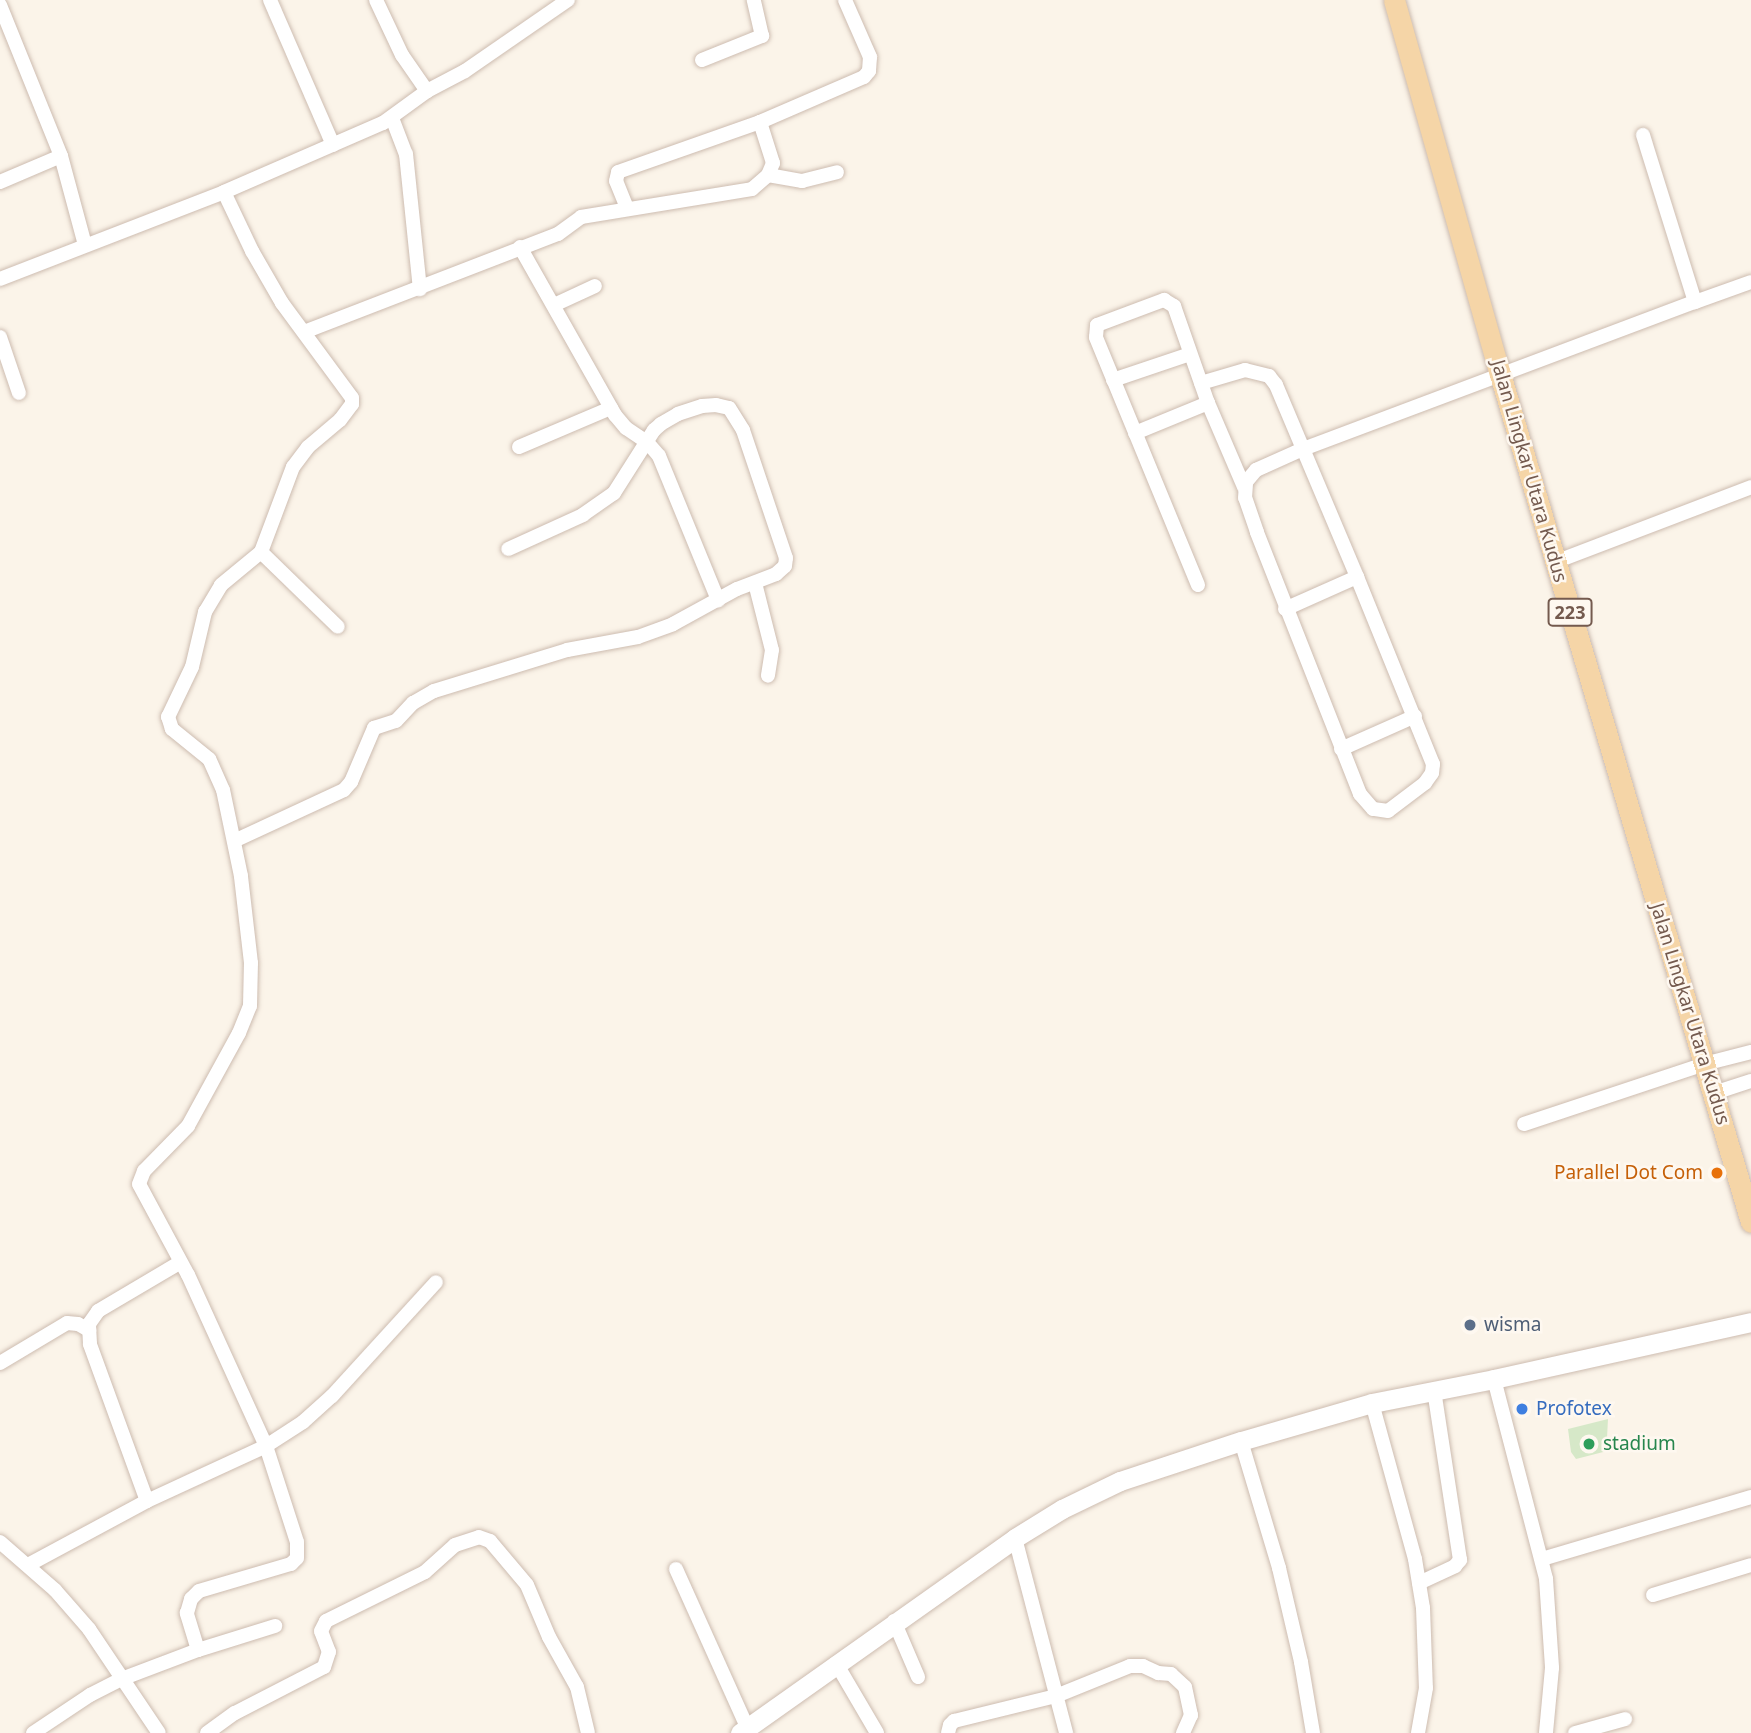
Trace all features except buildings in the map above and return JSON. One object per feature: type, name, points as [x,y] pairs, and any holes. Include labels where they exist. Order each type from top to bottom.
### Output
[{"type":"main road","name":"Jalan Lingkar Utara Kudus","points":[[1394,0],[1500,374],[1751,1222]]},
{"type":"main road","points":[[743,1730],[1015,1538],[1062,1509],[1120,1481],[1241,1441],[1372,1403],[1751,1322]]},
{"type":"street","points":[[271,0],[333,145]]},
{"type":"street","points":[[376,0],[402,55],[427,91]]},
{"type":"street","points":[[0,279],[224,192],[392,118],[427,91],[465,71],[568,0]]},
{"type":"street","points":[[702,60],[761,36],[754,0]]},
{"type":"street","points":[[627,208],[616,181],[618,172],[760,122],[857,82],[869,71],[870,57],[845,0]]},
{"type":"street","points":[[0,5],[61,156],[85,245]]},
{"type":"street","points":[[392,118],[406,154],[420,289]]},
{"type":"street","points":[[760,122],[770,164],[802,181],[837,172]]},
{"type":"street","points":[[1643,135],[1695,302]]},
{"type":"street","points":[[0,182],[61,156]]},
{"type":"street","points":[[304,332],[558,234],[581,217],[751,189],[770,164]]},
{"type":"street","points":[[198,1650],[187,1613],[196,1593],[291,1564],[297,1558],[297,1542],[266,1446],[181,1262],[139,1184],[144,1171],[188,1126],[234,1044],[250,1006],[251,963],[234,841],[216,771],[209,759],[172,729],[168,717],[192,667],[205,612],[221,585],[261,552],[293,467],[308,447],[340,419],[352,404],[352,398],[282,303],[252,251],[224,192]]},
{"type":"street","points":[[520,247],[611,408],[626,428],[647,442],[659,456],[718,600]]},
{"type":"street","points":[[1244,487],[1247,478],[1256,470],[1303,449],[1751,282]]},
{"type":"street","points":[[554,305],[594,286]]},
{"type":"street","points":[[1198,585],[1096,337],[1097,325],[1164,300],[1175,309],[1208,403],[1244,487],[1248,508],[1285,609],[1365,802],[1380,812],[1391,810],[1424,783],[1432,772],[1432,759],[1303,449],[1269,376],[1245,370],[1201,383]]},
{"type":"street","points":[[0,337],[19,393]]},
{"type":"street","points":[[1114,380],[1190,354]]},
{"type":"street","points":[[1135,433],[1208,403]]},
{"type":"street","points":[[234,841],[344,790],[352,782],[374,728],[396,721],[413,703],[434,691],[567,650],[638,637],[673,624],[782,569],[786,558],[743,430],[734,412],[716,405],[702,406],[678,414],[654,430],[614,493],[583,515],[508,549]]},
{"type":"street","points":[[519,447],[611,408]]},
{"type":"street","points":[[1555,562],[1751,488]]},
{"type":"street","points":[[261,552],[338,627]]},
{"type":"street","points":[[1285,609],[1357,577]]},
{"type":"street","points":[[755,583],[772,650],[768,676]]},
{"type":"street","points":[[1341,748],[1415,716]]},
{"type":"street","points":[[1524,1124],[1704,1064],[1751,1052]]},
{"type":"street","points":[[1714,1093],[1751,1081]]},
{"type":"street","points":[[147,1501],[90,1344],[89,1324],[98,1311],[181,1262]]},
{"type":"street","points":[[28,1565],[147,1501],[266,1446],[303,1422],[332,1396],[436,1282]]},
{"type":"street","points":[[0,1363],[67,1323],[89,1330]]},
{"type":"street","points":[[1494,1379],[1542,1559],[1550,1618],[1552,1668],[1546,1733]]},
{"type":"street","points":[[1419,1583],[1455,1566],[1461,1560],[1434,1390]]},
{"type":"street","points":[[1372,1403],[1419,1583],[1427,1649],[1425,1700],[1417,1732]]},
{"type":"street","points":[[1241,1441],[1279,1568],[1301,1662],[1313,1733]]},
{"type":"street","points":[[1542,1559],[1751,1497]]},
{"type":"street","points":[[207,1733],[235,1713],[324,1667],[329,1653],[321,1631],[326,1621],[425,1572],[455,1545],[480,1537],[490,1541],[527,1585],[549,1637],[577,1687],[588,1733]]},
{"type":"street","points":[[1015,1538],[1066,1733]]},
{"type":"street","points":[[0,1542],[28,1565],[89,1629],[159,1733]]},
{"type":"street","points":[[1653,1595],[1751,1564]]},
{"type":"street","points":[[676,1569],[743,1730]]},
{"type":"street","points":[[894,1621],[918,1677]]},
{"type":"street","points":[[33,1733],[70,1707],[124,1678],[198,1650],[275,1626]]},
{"type":"street","points":[[836,1663],[877,1733]]},
{"type":"street","points":[[948,1733],[954,1721],[1056,1696],[1130,1666],[1143,1666],[1158,1673],[1171,1674],[1185,1687],[1191,1715],[1183,1733]]},
{"type":"street","points":[[1575,1733],[1625,1719]]},
{"type":"green space","name":"stadium","points":[[1608,1419],[1607,1438],[1611,1450],[1576,1459],[1571,1452],[1568,1429]]},
{"type":"place","name":"Parallel Dot Com","points":[[1717,1173]]},
{"type":"place","name":"wisma","points":[[1470,1325]]},
{"type":"place","name":"Profotex","points":[[1522,1409]]},
{"type":"place","name":"stadium","points":[[1589,1444]]}]
